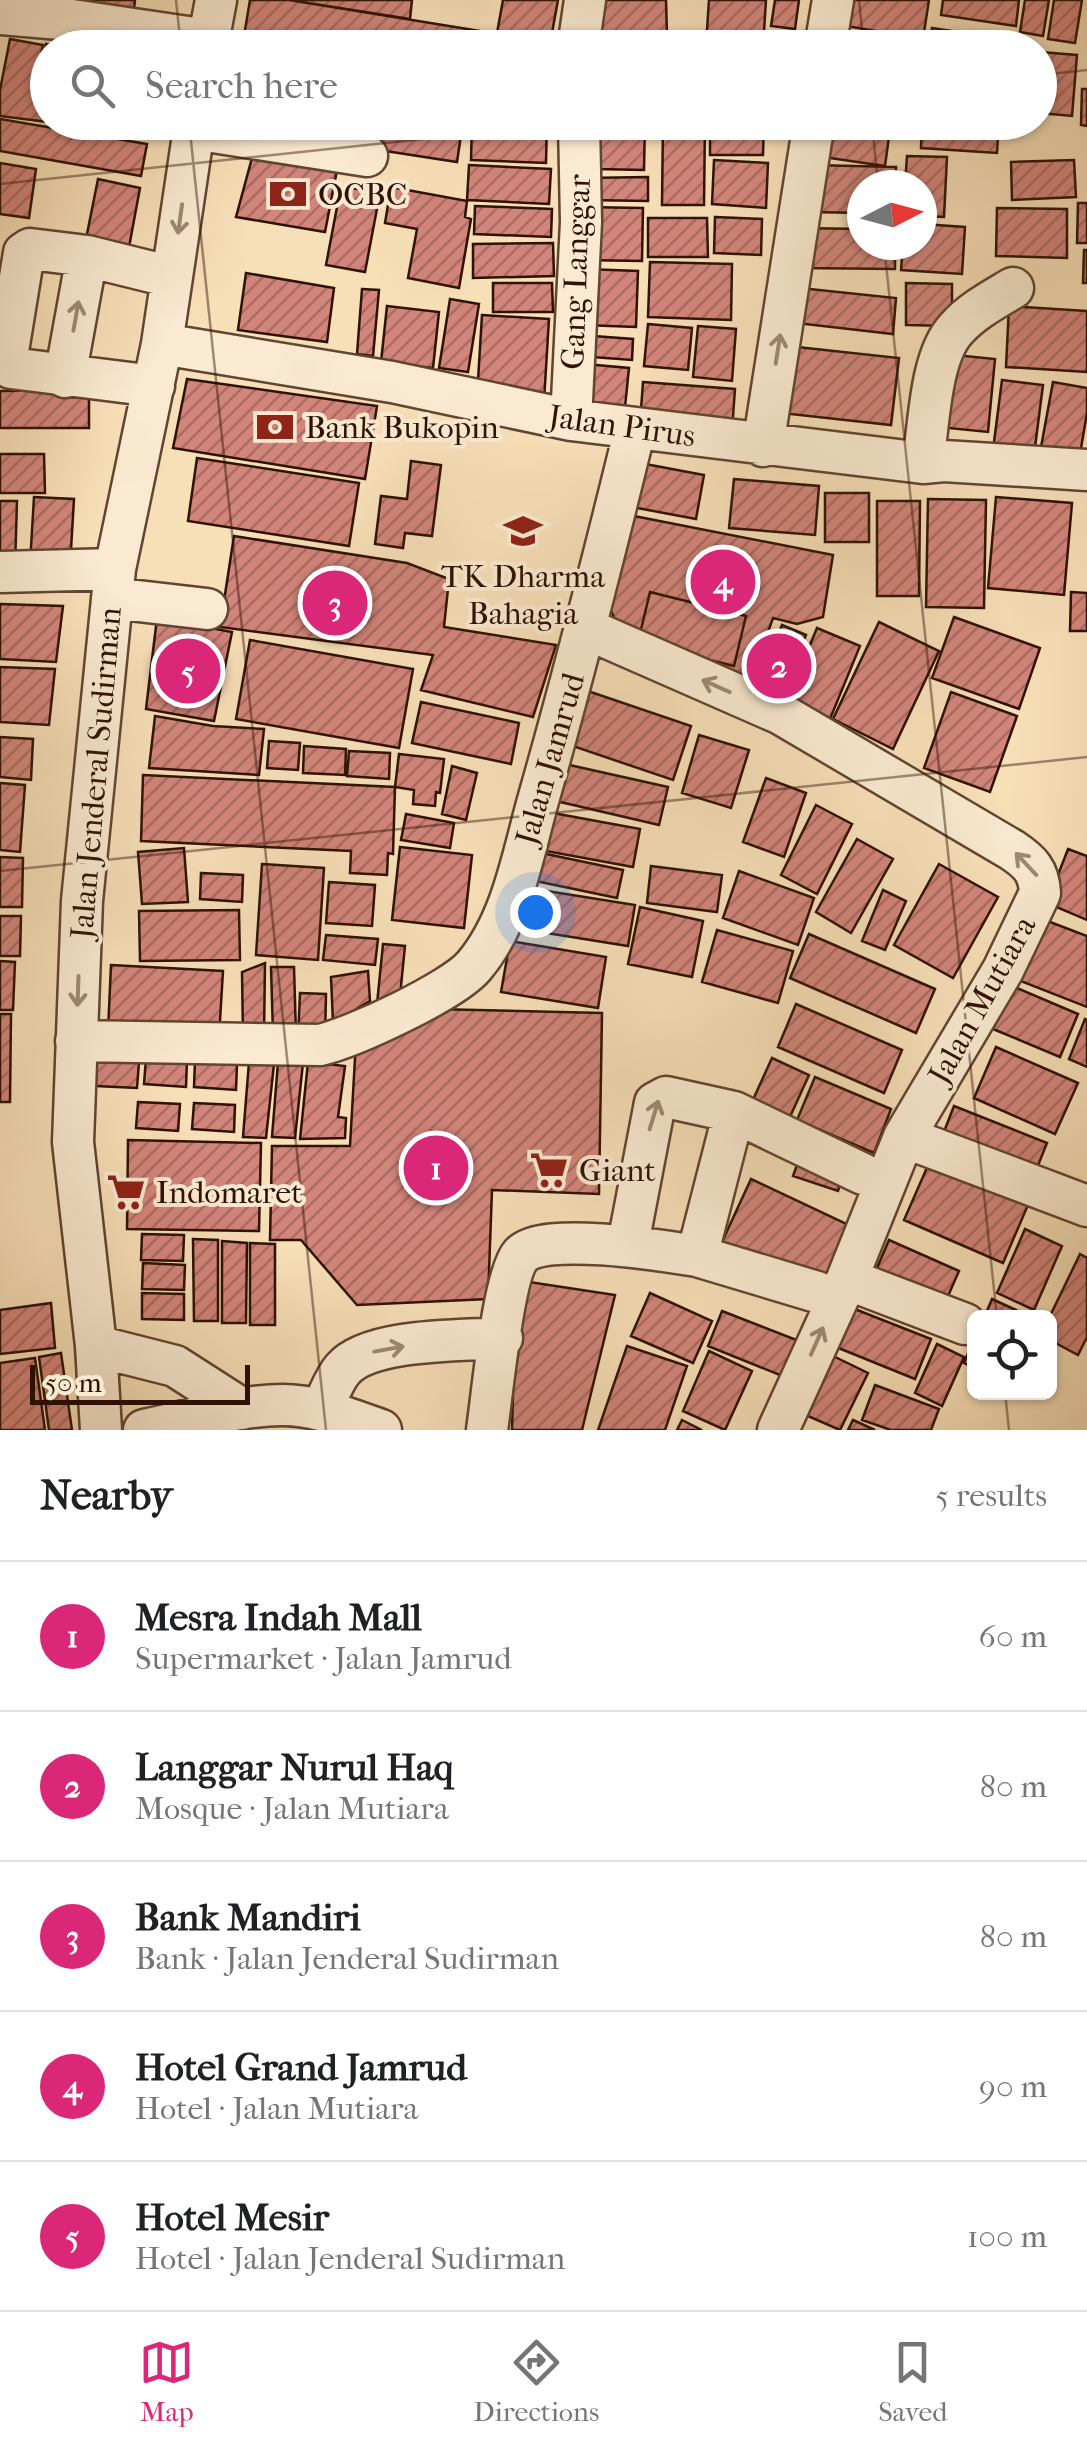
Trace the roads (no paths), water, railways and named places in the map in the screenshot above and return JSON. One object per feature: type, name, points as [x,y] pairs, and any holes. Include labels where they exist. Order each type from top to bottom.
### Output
[{"type":"street","points":[[211,30],[216,0]]},
{"type":"street","points":[[581,30],[585,0]]},
{"type":"street","points":[[829,30],[833,0]]},
{"type":"street","points":[[0,14],[129,30]]},
{"type":"street","name":"Jalan Jenderal Sudirman","points":[[101,1430],[74,1142],[82,901],[114,583],[162,344],[192,140]]},
{"type":"street","points":[[275,140],[367,156]]},
{"type":"street","name":"Gang Langgar","points":[[571,420],[581,222],[580,140]]},
{"type":"street","points":[[763,446],[811,140]]},
{"type":"street","points":[[154,386],[11,368],[7,363],[24,253],[40,248],[172,277]]},
{"type":"street","points":[[65,377],[87,256]]},
{"type":"street","points":[[922,463],[939,360],[954,331],[977,310],[1013,288]]},
{"type":"street","name":"Jalan Pirus","points":[[162,344],[392,382],[571,420],[922,463],[1087,470]]},
{"type":"street","name":"Jalan Jamrud","points":[[76,1041],[320,1045],[345,1039],[423,1000],[472,969],[503,920],[587,629],[635,428]]},
{"type":"street","points":[[0,572],[114,583],[207,609]]},
{"type":"street","name":"Jalan Mutiara","points":[[587,629],[782,714],[1012,850],[1035,870],[1040,893],[1003,970],[904,1137],[832,1285],[778,1430]]},
{"type":"street","points":[[628,1244],[655,1103],[666,1097],[734,1112],[863,1174]]},
{"type":"street","points":[[697,1256],[734,1112]]},
{"type":"street","points":[[904,1137],[1087,1206]]},
{"type":"street","points":[[487,1430],[509,1280],[521,1256],[536,1246],[628,1244],[697,1256],[832,1285],[965,1324]]},
{"type":"street","points":[[321,1410],[344,1368],[363,1354],[388,1348],[502,1338]]},
{"type":"street","points":[[96,1346],[175,1366],[242,1410]]},
{"type":"street","points":[[144,1430],[283,1405],[321,1410],[381,1430]]},
{"type":"place","name":"OCBC","points":[[288,194]]},
{"type":"place","name":"Bank Bukopin","points":[[275,427]]},
{"type":"place","name":"TK Dharma Bahagia","points":[[523,531]]},
{"type":"place","name":"Hotel Grand Jamrud","points":[[723,582]]},
{"type":"place","name":"Bank Mandiri","points":[[335,603]]},
{"type":"place","name":"Langgar Nurul Haq","points":[[779,666]]},
{"type":"place","name":"Hotel Mesir","points":[[188,671]]},
{"type":"place","name":"Mesra Indah Mall","points":[[436,1168]]},
{"type":"place","name":"Giant","points":[[549,1170]]},
{"type":"place","name":"Indomaret","points":[[126,1192]]}]
